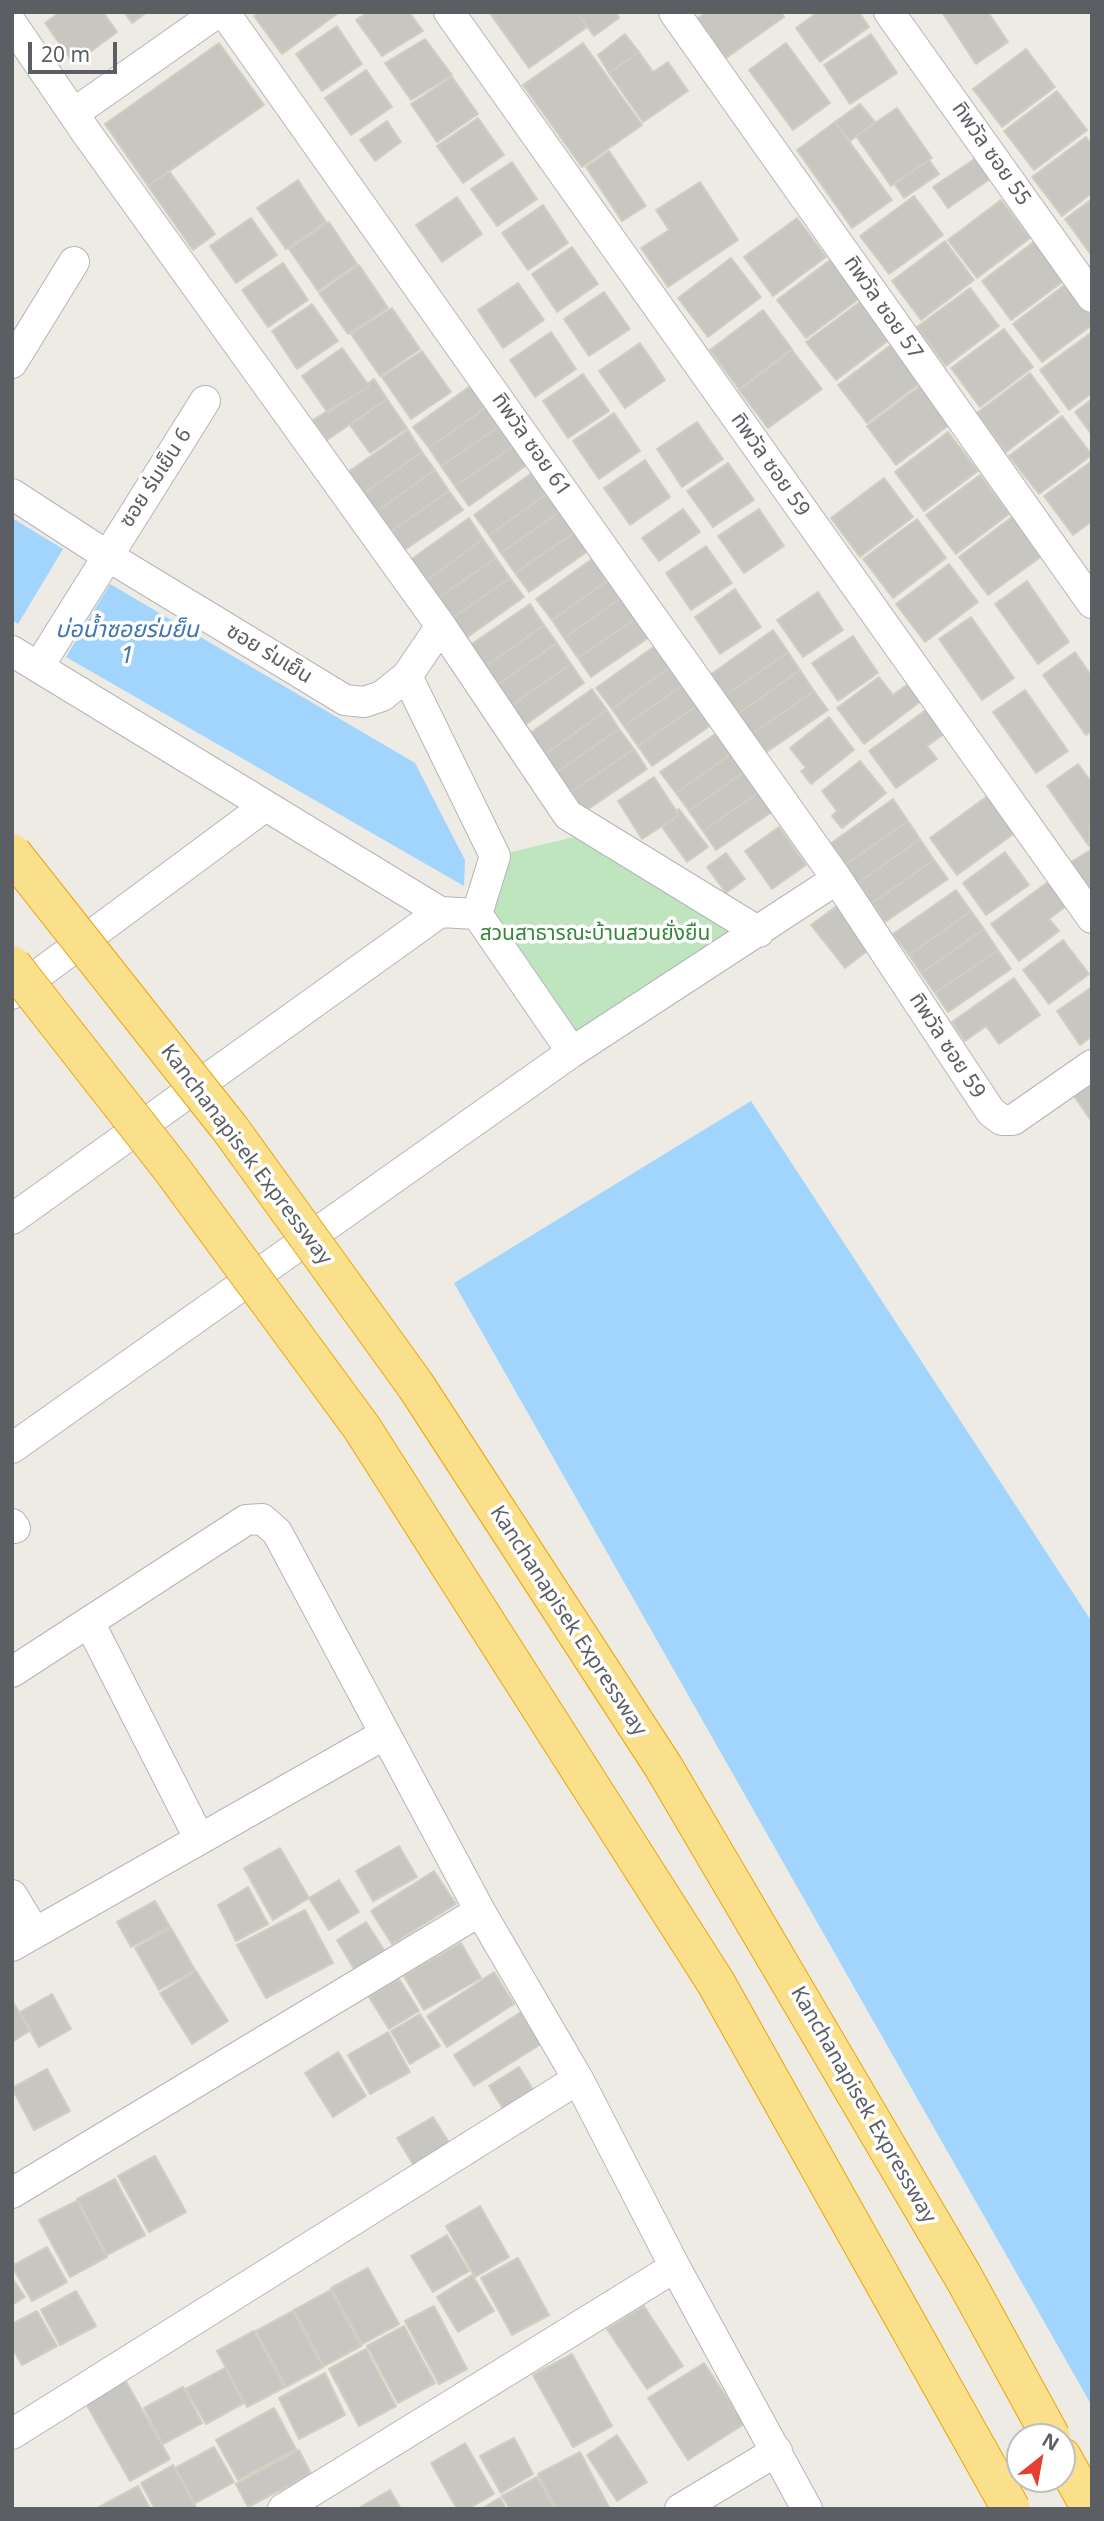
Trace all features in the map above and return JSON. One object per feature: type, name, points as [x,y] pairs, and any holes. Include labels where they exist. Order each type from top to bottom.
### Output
[{"type":"highway","name":"Kanchanapisek Expressway","points":[[12,853],[231,1130],[416,1386],[663,1766],[964,2278],[1043,2423]]},
{"type":"highway","points":[[12,965],[171,1168],[362,1428],[716,1983],[1011,2509]]},
{"type":"highway","points":[[1076,2482],[1091,2509]]},
{"type":"street","points":[[74,113],[218,12]]},
{"type":"street","name":"ทิพวัล ซอย 61","points":[[224,12],[837,878]]},
{"type":"street","name":"ทิพวัล ซอย 59","points":[[449,12],[1092,918]]},
{"type":"street","name":"ทิพวัล ซอย 57","points":[[674,12],[1092,603]]},
{"type":"street","name":"ทิพวัล ซอย 55","points":[[890,12],[1092,297]]},
{"type":"street","points":[[12,24],[441,626],[568,815],[759,932]]},
{"type":"street","points":[[12,363],[74,262]]},
{"type":"street","name":"ซอย ร่มเย็น 6","points":[[39,666],[106,555],[205,401]]},
{"type":"street","name":"ซอย ร่มเย็น","points":[[12,494],[106,555],[345,700],[364,702],[382,696],[407,676],[441,626]]},
{"type":"street","points":[[12,651],[440,912],[477,914]]},
{"type":"street","points":[[407,676],[495,856],[477,914]]},
{"type":"street","points":[[12,994],[264,807]]},
{"type":"street","points":[[12,1448],[572,1052],[759,932],[837,878]]},
{"type":"street","name":"ทิพวัล ซอย 59","points":[[837,878],[990,1112],[1002,1120],[1013,1120],[1092,1065]]},
{"type":"street","points":[[12,1219],[440,912]]},
{"type":"street","points":[[477,914],[572,1052]]},
{"type":"street","points":[[12,1672],[246,1520],[262,1519],[277,1532],[480,1910],[578,2079],[675,2267],[807,2509]]},
{"type":"street","points":[[89,1622],[199,1838]]},
{"type":"street","points":[[12,1895],[24,1940],[385,1734]]},
{"type":"street","points":[[12,2193],[480,1910]]},
{"type":"street","points":[[12,2434],[578,2079]]},
{"type":"street","points":[[282,2509],[675,2267]]},
{"type":"street","points":[[680,2509],[777,2451]]},
{"type":"green space","name":"สวนสาธารณะบ้านสวนยั่งยืน","points":[[595,832],[759,932],[572,1052],[477,914],[495,856]]},
{"type":"water","points":[[12,518],[63,549],[18,624],[12,620]]},
{"type":"water","name":"บ่อน้ำซอยร่มย็น 1","points":[[110,584],[415,763],[465,860],[464,886],[66,657]]},
{"type":"water","points":[[751,1101],[1092,1622],[1092,2406],[454,1283]]},
{"type":"building","points":[[60,12],[103,12],[117,32],[74,64],[45,23]]},
{"type":"building","points":[[124,12],[147,12],[132,23]]},
{"type":"building","points":[[260,12],[337,14],[282,54],[254,16]]},
{"type":"building","points":[[368,12],[409,12],[423,31],[382,56],[356,20]]},
{"type":"building","points":[[489,12],[577,12],[587,27],[529,68]]},
{"type":"building","points":[[577,12],[616,12],[619,18],[594,36]]},
{"type":"building","points":[[706,12],[781,12],[784,17],[726,58],[697,19]]},
{"type":"building","points":[[818,12],[859,12],[869,27],[820,62],[796,28]]},
{"type":"building","points":[[942,12],[988,12],[1008,42],[976,64]]},
{"type":"building","points":[[337,26],[362,64],[322,91],[296,54]]},
{"type":"building","points":[[625,34],[639,52],[609,73],[598,55]]},
{"type":"building","points":[[871,34],[897,73],[850,104],[824,65]]},
{"type":"building","points":[[425,39],[452,75],[411,100],[385,63]]},
{"type":"building","points":[[219,43],[264,105],[148,186],[105,124]]},
{"type":"building","points":[[583,43],[642,125],[582,167],[523,85]]},
{"type":"building","points":[[786,43],[830,103],[793,130],[749,70]]},
{"type":"building","points":[[1026,49],[1055,87],[1002,127],[973,89]]},
{"type":"building","points":[[639,52],[653,72],[668,62],[688,91],[643,122],[609,73]]},
{"type":"building","points":[[366,70],[392,107],[351,135],[325,98]]},
{"type":"building","points":[[452,77],[478,114],[437,142],[411,104]]},
{"type":"building","points":[[1057,91],[1087,130],[1034,170],[1004,131]]},
{"type":"building","points":[[860,104],[875,122],[850,141],[835,122]]},
{"type":"building","points":[[897,108],[932,158],[891,186],[856,136]]},
{"type":"building","points":[[478,118],[504,155],[463,183],[437,146]]},
{"type":"building","points":[[387,121],[401,142],[375,161],[360,140]]},
{"type":"building","points":[[835,122],[892,200],[852,228],[797,150]]},
{"type":"building","points":[[1086,137],[1092,145],[1092,193],[1062,216],[1032,177]]},
{"type":"building","points":[[609,151],[646,206],[622,221],[586,167]]},
{"type":"building","points":[[976,158],[990,179],[948,208],[933,187]]},
{"type":"building","points":[[929,160],[939,174],[904,198],[894,183]]},
{"type":"building","points":[[512,162],[537,199],[497,226],[471,189]]},
{"type":"building","points":[[169,171],[215,234],[193,250],[148,186]]},
{"type":"building","points":[[298,180],[326,222],[286,249],[257,208]]},
{"type":"building","points":[[700,182],[738,240],[668,287],[641,248],[669,230],[656,210]]},
{"type":"building","points":[[914,196],[943,235],[889,274],[860,236]]},
{"type":"building","points":[[457,197],[482,234],[442,262],[416,225]]},
{"type":"building","points":[[1092,199],[1092,256],[1065,219]]},
{"type":"building","points":[[1001,200],[1030,238],[977,278],[948,240]]},
{"type":"building","points":[[543,205],[568,243],[528,270],[502,233]]},
{"type":"building","points":[[251,218],[277,255],[236,283],[210,246]]},
{"type":"building","points":[[797,218],[826,257],[773,296],[744,257]]},
{"type":"building","points":[[329,222],[357,264],[318,291],[289,249]]},
{"type":"building","points":[[945,241],[974,280],[921,320],[892,281]]},
{"type":"building","points":[[1035,241],[1065,280],[1011,320],[982,281]]},
{"type":"building","points":[[572,247],[598,284],[557,312],[532,274]]},
{"type":"building","points":[[731,258],[761,297],[708,337],[678,298]]},
{"type":"building","points":[[830,260],[860,298],[806,338],[777,300]]},
{"type":"building","points":[[283,263],[308,300],[268,327],[242,290]]},
{"type":"building","points":[[359,265],[388,308],[348,334],[319,293]]},
{"type":"building","points":[[518,283],[544,320],[503,348],[478,310]]},
{"type":"building","points":[[1066,284],[1092,318],[1092,325],[1042,362],[1013,324]]},
{"type":"building","points":[[970,288],[999,326],[946,366],[917,327]]},
{"type":"building","points":[[604,292],[630,329],[589,356],[564,319]]},
{"type":"building","points":[[860,302],[889,340],[836,380],[806,342]]},
{"type":"building","points":[[312,304],[338,341],[297,369],[272,331]]},
{"type":"building","points":[[392,308],[420,349],[380,376],[351,334]]},
{"type":"building","points":[[763,310],[792,349],[739,389],[710,350]]},
{"type":"building","points":[[1004,329],[1033,367],[980,407],[951,368]]},
{"type":"building","points":[[551,332],[576,369],[535,397],[510,360]]},
{"type":"building","points":[[1092,332],[1092,393],[1069,410],[1040,370]]},
{"type":"building","points":[[640,343],[665,380],[625,408],[599,371]]},
{"type":"building","points":[[891,345],[920,383],[867,423],[838,385]]},
{"type":"building","points":[[342,348],[369,386],[328,413],[302,376]]},
{"type":"building","points":[[792,350],[822,389],[768,428],[739,390]]},
{"type":"building","points":[[422,351],[451,392],[411,419],[382,377]]},
{"type":"building","points":[[1030,373],[1059,412],[1006,452],[977,413]]},
{"type":"building","points":[[583,374],[609,411],[568,438],[543,401]]},
{"type":"building","points":[[374,379],[387,399],[327,440],[313,420],[369,386],[367,384]]},
{"type":"building","points":[[476,382],[491,404],[429,448],[413,427]]},
{"type":"building","points":[[920,386],[949,425],[896,465],[867,426]]},
{"type":"building","points":[[387,399],[407,428],[370,453],[350,425]]},
{"type":"building","points":[[1092,399],[1092,435],[1075,412]]},
{"type":"building","points":[[491,404],[504,423],[441,466],[429,448]]},
{"type":"building","points":[[614,413],[640,451],[599,479],[573,441]]},
{"type":"building","points":[[1062,416],[1092,455],[1039,494],[1009,456]]},
{"type":"building","points":[[697,422],[723,459],[682,487],[657,449]]},
{"type":"building","points":[[504,423],[518,443],[455,486],[441,466]]},
{"type":"building","points":[[408,430],[422,452],[360,496],[344,475]]},
{"type":"building","points":[[948,432],[978,471],[924,511],[895,472]]},
{"type":"building","points":[[518,443],[531,462],[469,506],[455,486]]},
{"type":"building","points":[[422,452],[435,470],[373,514],[360,496]]},
{"type":"building","points":[[645,460],[670,497],[630,525],[604,488]]},
{"type":"building","points":[[1092,461],[1092,521],[1073,535],[1044,496]]},
{"type":"building","points":[[728,463],[754,500],[713,527],[687,491]]},
{"type":"building","points":[[537,469],[551,491],[489,535],[474,515]]},
{"type":"building","points":[[435,470],[449,491],[387,534],[373,514]]},
{"type":"building","points":[[980,475],[1009,514],[956,554],[926,515]]},
{"type":"building","points":[[884,478],[913,517],[860,557],[831,518]]},
{"type":"building","points":[[449,491],[463,510],[400,553],[387,534]]},
{"type":"building","points":[[551,491],[564,509],[501,553],[489,535]]},
{"type":"building","points":[[564,509],[578,530],[515,573],[501,553]]},
{"type":"building","points":[[683,509],[700,532],[659,561],[642,538]]},
{"type":"building","points":[[759,509],[784,546],[744,573],[718,536]]},
{"type":"building","points":[[1012,517],[1042,556],[988,595],[959,557]]},
{"type":"building","points":[[469,518],[483,539],[422,584],[406,563]]},
{"type":"building","points":[[917,519],[946,558],[893,598],[863,559]]},
{"type":"building","points":[[578,530],[591,549],[529,592],[515,573]]},
{"type":"building","points":[[483,539],[496,558],[434,601],[422,584]]},
{"type":"building","points":[[706,546],[732,583],[691,610],[666,573]]},
{"type":"building","points":[[599,554],[614,576],[552,620],[536,599]]},
{"type":"building","points":[[496,558],[510,578],[448,621],[434,601]]},
{"type":"building","points":[[949,564],[978,602],[925,642],[896,604]]},
{"type":"building","points":[[614,576],[627,594],[564,638],[552,620]]},
{"type":"building","points":[[510,578],[524,597],[462,641],[448,621]]},
{"type":"building","points":[[1027,581],[1069,642],[1038,664],[995,604]]},
{"type":"building","points":[[735,589],[761,627],[720,654],[695,617]]},
{"type":"building","points":[[818,592],[843,630],[803,657],[777,620]]},
{"type":"building","points":[[627,594],[641,615],[578,658],[564,638]]},
{"type":"building","points":[[530,604],[544,625],[482,669],[466,648]]},
{"type":"building","points":[[641,615],[654,634],[591,677],[578,658]]},
{"type":"building","points":[[971,617],[1014,678],[982,700],[939,639]]},
{"type":"building","points":[[544,625],[557,643],[494,687],[482,669]]},
{"type":"building","points":[[773,630],[788,652],[725,696],[710,675]]},
{"type":"building","points":[[853,636],[878,673],[838,701],[812,663]]},
{"type":"building","points":[[557,643],[571,664],[509,707],[494,687]]},
{"type":"building","points":[[659,643],[674,664],[612,709],[596,688]]},
{"type":"building","points":[[788,652],[800,670],[738,714],[725,696]]},
{"type":"building","points":[[1075,652],[1092,677],[1092,731],[1086,735],[1043,675]]},
{"type":"building","points":[[571,664],[584,683],[522,727],[509,707]]},
{"type":"building","points":[[674,664],[686,683],[624,726],[612,709]]},
{"type":"building","points":[[800,670],[814,691],[752,734],[738,714]]},
{"type":"building","points":[[879,677],[893,695],[908,684],[921,701],[864,744],[837,708]]},
{"type":"building","points":[[686,683],[701,703],[638,746],[624,726]]},
{"type":"building","points":[[592,689],[607,710],[544,755],[529,734]]},
{"type":"building","points":[[1025,690],[1068,751],[1036,773],[993,712]]},
{"type":"building","points":[[814,691],[828,710],[765,753],[752,734]]},
{"type":"building","points":[[701,703],[714,723],[652,766],[638,746]]},
{"type":"building","points":[[607,710],[619,729],[557,772],[544,755]]},
{"type":"building","points":[[926,710],[944,734],[927,746],[937,759],[896,788],[869,751]]},
{"type":"building","points":[[829,717],[854,750],[811,784],[801,771],[806,768],[790,748]]},
{"type":"building","points":[[724,728],[738,749],[676,793],[660,772]]},
{"type":"building","points":[[619,729],[634,749],[571,792],[557,772]]},
{"type":"building","points":[[634,749],[647,769],[584,812],[571,792]]},
{"type":"building","points":[[738,749],[751,767],[689,811],[676,793]]},
{"type":"building","points":[[860,761],[886,793],[842,828],[832,816],[837,811],[822,791]]},
{"type":"building","points":[[1078,764],[1092,783],[1089,846],[1047,786]]},
{"type":"building","points":[[751,767],[765,788],[703,831],[689,811]]},
{"type":"building","points":[[654,777],[679,815],[642,839],[618,801]]},
{"type":"building","points":[[765,788],[779,807],[716,850],[703,831]]},
{"type":"building","points":[[989,795],[1016,832],[957,875],[930,838]]},
{"type":"building","points":[[893,799],[908,821],[845,865],[830,844]]},
{"type":"building","points":[[679,809],[708,847],[687,862],[662,827],[679,815],[676,811]]},
{"type":"building","points":[[908,821],[920,839],[858,883],[845,865]]},
{"type":"building","points":[[779,827],[806,865],[772,889],[745,851]]},
{"type":"building","points":[[920,839],[934,860],[872,903],[858,883]]},
{"type":"building","points":[[1092,849],[1092,892],[1071,862]]},
{"type":"building","points":[[1005,852],[1029,885],[986,915],[963,883]]},
{"type":"building","points":[[726,853],[745,879],[726,893],[707,867]]},
{"type":"building","points":[[934,860],[948,879],[885,922],[872,903]]},
{"type":"building","points":[[1048,882],[1066,906],[1049,919],[1059,931],[1019,961],[991,924]]},
{"type":"building","points":[[956,890],[971,911],[909,955],[893,934]]},
{"type":"building","points":[[838,905],[871,948],[845,968],[811,925]]},
{"type":"building","points":[[971,911],[984,929],[921,973],[909,955]]},
{"type":"building","points":[[984,929],[998,950],[935,993],[921,973]]},
{"type":"building","points":[[1063,940],[1089,974],[1049,1004],[1023,970]]},
{"type":"building","points":[[998,950],[1011,969],[948,1012],[935,993]]},
{"type":"building","points":[[1014,978],[1040,1015],[999,1044],[986,1026],[965,1041],[952,1022]]},
{"type":"building","points":[[1092,987],[1092,1036],[1080,1045],[1057,1011]]},
{"type":"building","points":[[1092,1084],[1092,1122],[1074,1096]]},
{"type":"building","points":[[399,1846],[417,1877],[373,1901],[356,1871]]},
{"type":"building","points":[[280,1848],[309,1898],[273,1920],[244,1868]]},
{"type":"building","points":[[434,1871],[456,1904],[392,1944],[371,1911]]},
{"type":"building","points":[[339,1880],[359,1912],[329,1930],[309,1898]]},
{"type":"building","points":[[248,1887],[268,1924],[236,1941],[218,1905]]},
{"type":"building","points":[[155,1901],[170,1927],[131,1947],[117,1922]]},
{"type":"building","points":[[305,1910],[333,1963],[266,1998],[237,1945]]},
{"type":"building","points":[[366,1922],[386,1953],[356,1972],[337,1940]]},
{"type":"building","points":[[171,1928],[195,1970],[159,1990],[135,1948]]},
{"type":"building","points":[[461,1943],[481,1978],[424,2010],[404,1976]]},
{"type":"building","points":[[196,1971],[228,2021],[192,2044],[160,1993]]},
{"type":"building","points":[[494,1972],[514,2004],[447,2047],[427,2016]]},
{"type":"building","points":[[399,1979],[419,2011],[389,2029],[369,1997]]},
{"type":"building","points":[[52,1994],[71,2029],[39,2047],[20,2012]]},
{"type":"building","points":[[12,2001],[31,2030],[12,2042]]},
{"type":"building","points":[[521,2012],[541,2044],[474,2086],[454,2055]]},
{"type":"building","points":[[420,2014],[440,2046],[410,2064],[391,2031]]},
{"type":"building","points":[[388,2032],[410,2072],[370,2094],[348,2055]]},
{"type":"building","points":[[338,2052],[366,2096],[333,2117],[305,2073]]},
{"type":"building","points":[[519,2067],[539,2099],[509,2118],[489,2086]]},
{"type":"building","points":[[47,2069],[70,2111],[34,2130],[12,2088]]},
{"type":"building","points":[[433,2117],[455,2152],[419,2174],[397,2138]]},
{"type":"building","points":[[155,2156],[186,2212],[149,2232],[118,2176]]},
{"type":"building","points":[[115,2179],[145,2235],[107,2255],[77,2199]]},
{"type":"building","points":[[77,2201],[107,2257],[70,2277],[39,2220]]},
{"type":"building","points":[[480,2206],[509,2257],[475,2277],[446,2226]]},
{"type":"building","points":[[447,2235],[469,2271],[433,2292],[411,2256]]},
{"type":"building","points":[[47,2247],[67,2282],[32,2301],[12,2266]]},
{"type":"building","points":[[518,2258],[549,2315],[512,2335],[481,2278]]},
{"type":"building","points":[[368,2268],[399,2324],[362,2344],[331,2288]]},
{"type":"building","points":[[472,2275],[494,2311],[458,2332],[437,2297]]},
{"type":"building","points":[[12,2278],[25,2297],[12,2305]]},
{"type":"building","points":[[331,2290],[361,2346],[324,2366],[294,2310]]},
{"type":"building","points":[[76,2291],[96,2326],[60,2345],[41,2310]]},
{"type":"building","points":[[434,2306],[467,2369],[439,2384],[405,2321]]},
{"type":"building","points":[[644,2306],[683,2366],[647,2389],[607,2329]]},
{"type":"building","points":[[37,2311],[57,2346],[22,2365],[12,2348],[12,2324]]},
{"type":"building","points":[[293,2311],[323,2367],[286,2387],[256,2331]]},
{"type":"building","points":[[404,2326],[435,2383],[398,2403],[367,2346]]},
{"type":"building","points":[[254,2331],[285,2387],[247,2407],[217,2351]]},
{"type":"building","points":[[366,2349],[396,2406],[359,2426],[329,2369]]},
{"type":"building","points":[[572,2354],[612,2426],[573,2447],[533,2375]]},
{"type":"building","points":[[704,2363],[744,2424],[688,2460],[648,2398]]},
{"type":"building","points":[[225,2368],[244,2403],[206,2424],[186,2389]]},
{"type":"building","points":[[325,2373],[345,2415],[299,2439],[279,2398]]},
{"type":"building","points":[[125,2380],[170,2459],[130,2481],[85,2402]]},
{"type":"building","points":[[183,2387],[202,2423],[163,2444],[144,2408]]},
{"type":"building","points":[[274,2408],[296,2449],[238,2480],[216,2440]]},
{"type":"building","points":[[617,2435],[647,2482],[617,2501],[587,2455]]},
{"type":"building","points":[[514,2438],[533,2474],[501,2493],[480,2456]]},
{"type":"building","points":[[465,2443],[494,2494],[468,2509],[457,2509],[431,2463]]},
{"type":"building","points":[[214,2447],[234,2482],[195,2503],[175,2468]]},
{"type":"building","points":[[299,2450],[311,2474],[248,2507],[236,2484]]},
{"type":"building","points":[[580,2452],[610,2509],[556,2509],[538,2474]]},
{"type":"building","points":[[173,2465],[197,2509],[155,2509],[141,2483]]},
{"type":"building","points":[[537,2477],[555,2509],[510,2509],[502,2496]]},
{"type":"building","points":[[138,2486],[150,2509],[99,2509],[99,2507]]},
{"type":"building","points":[[390,2490],[401,2509],[357,2509]]},
{"type":"building","points":[[500,2498],[506,2509],[481,2509]]}]
